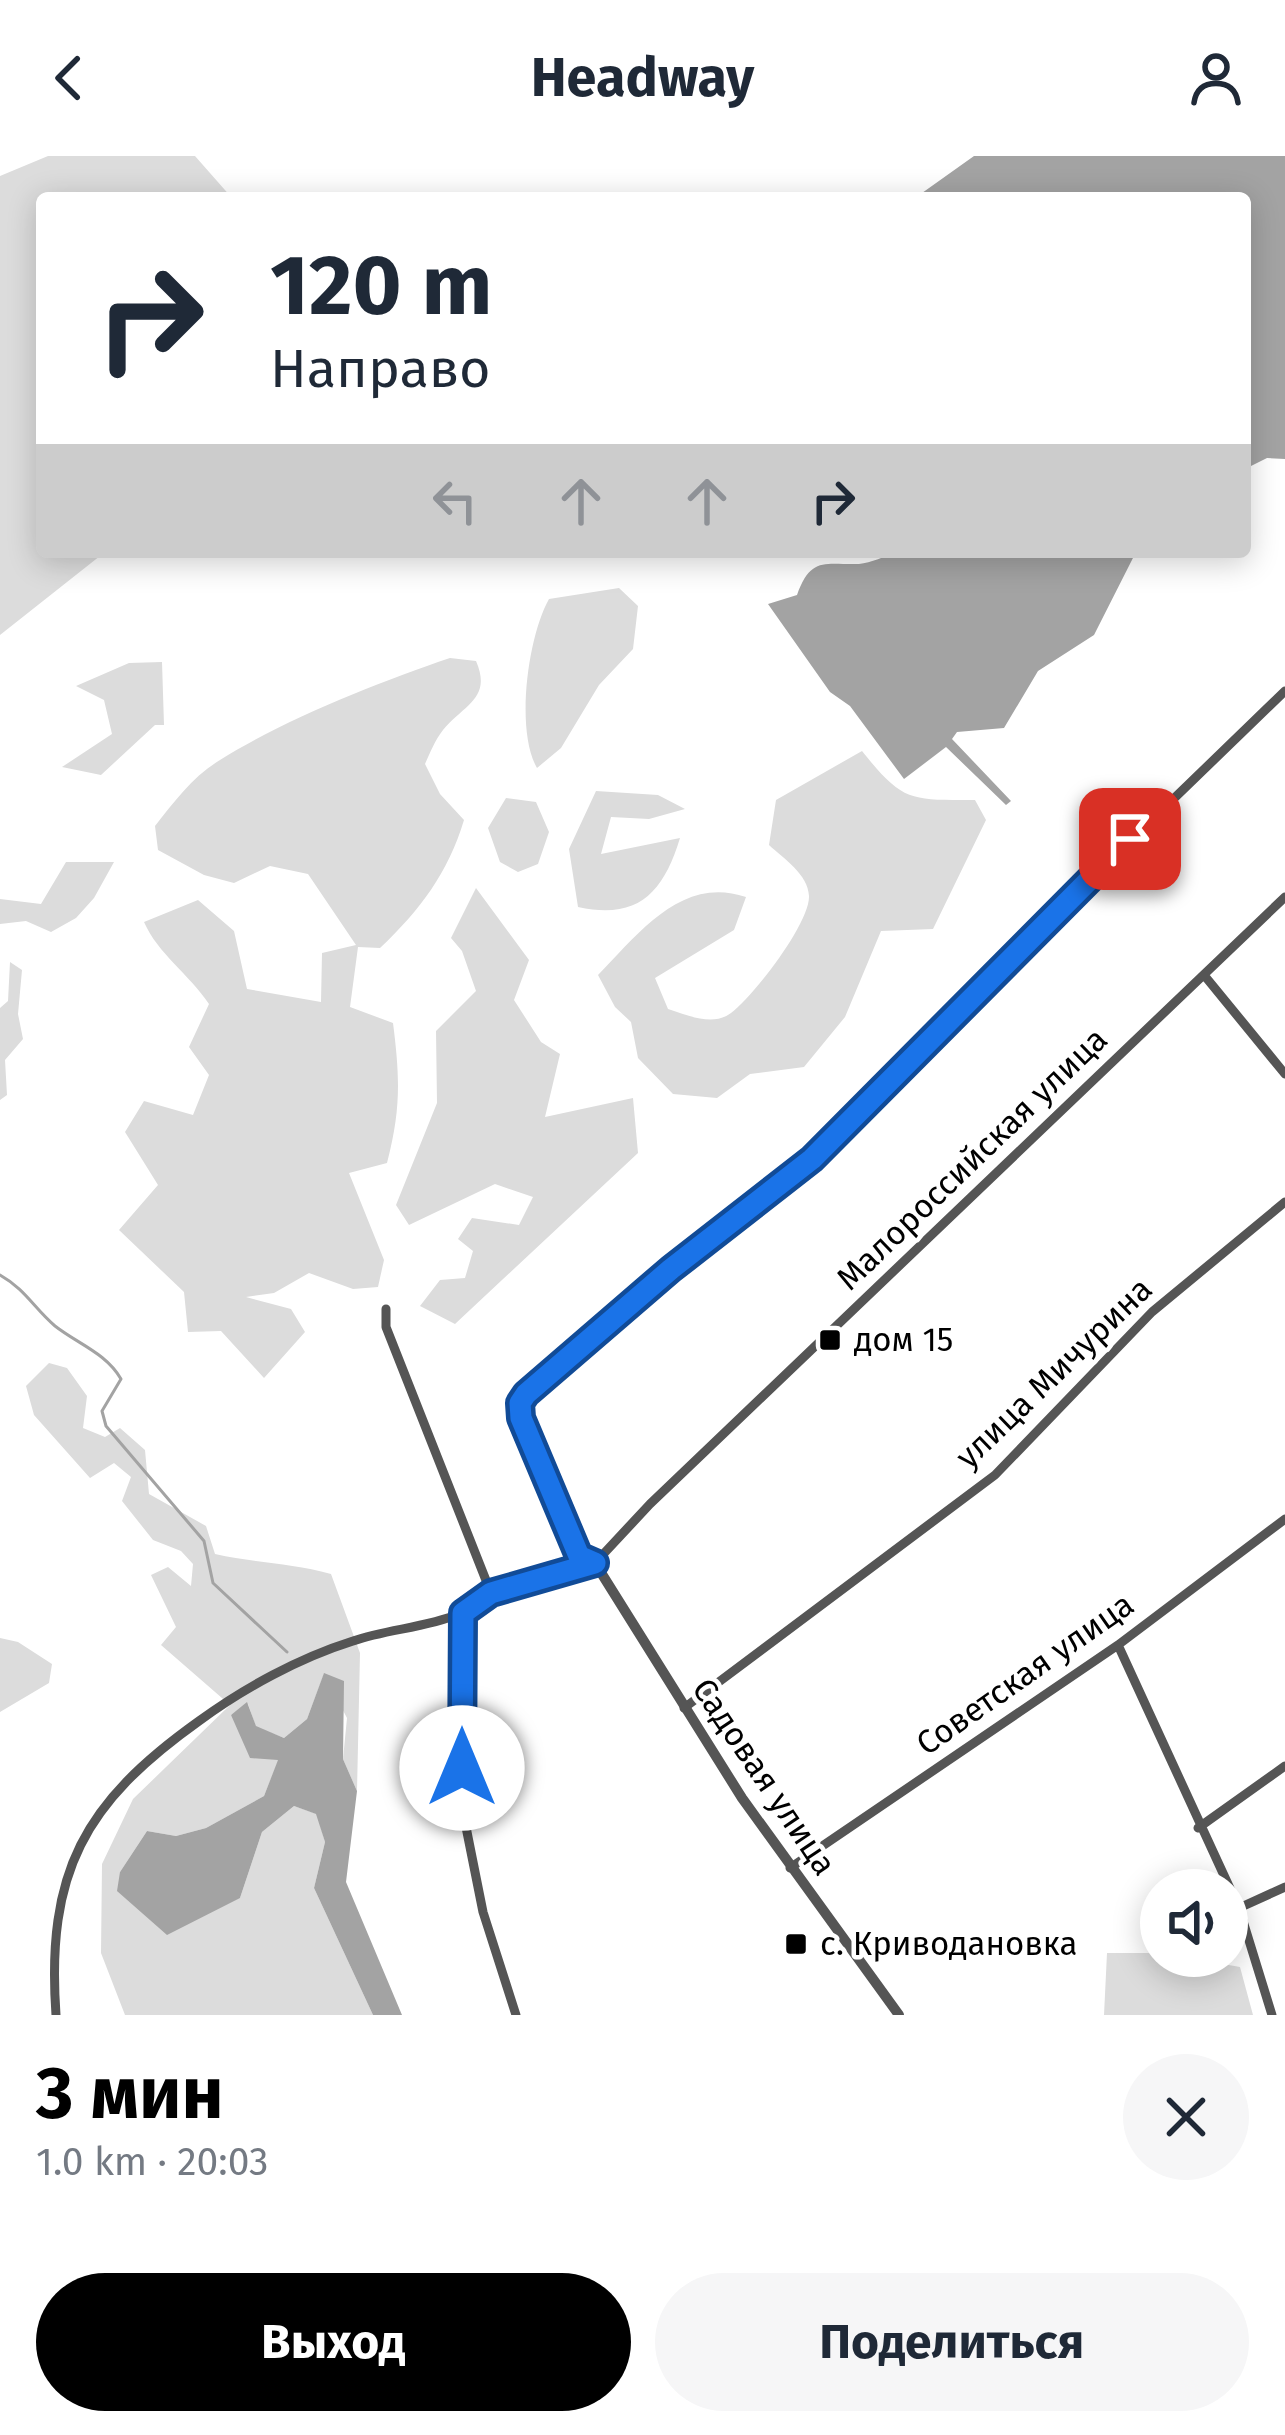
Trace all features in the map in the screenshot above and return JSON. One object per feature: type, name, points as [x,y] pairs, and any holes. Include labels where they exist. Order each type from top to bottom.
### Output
[{"type":"street","points":[[595,1563],[579,1556],[559,1513],[521,1418],[520,1403],[526,1394],[671,1269],[812,1159],[993,973],[1285,691]]},
{"type":"street","name":"Малороссийская улица","points":[[595,1563],[650,1504],[1285,897]]},
{"type":"street","points":[[1204,975],[1285,1074]]},
{"type":"street","name":"улица Мичурина","points":[[684,1708],[995,1474],[1152,1312],[1285,1202]]},
{"type":"street","points":[[386,1309],[386,1327],[491,1593]]},
{"type":"street","name":"Советская улица","points":[[790,1868],[1118,1645],[1285,1519]]},
{"type":"street","points":[[56,2015],[53,1955],[59,1905],[94,1817],[118,1786],[225,1702],[295,1665],[355,1640],[463,1613],[491,1593],[595,1563]]},
{"type":"street","name":"Садовая улица","points":[[595,1563],[790,1868],[899,2015]]},
{"type":"street","points":[[463,1613],[464,1817],[483,1912],[515,2015]]},
{"type":"street","points":[[1118,1645],[1219,1869]]},
{"type":"street","points":[[1198,1828],[1285,1766]]},
{"type":"street","points":[[1248,1903],[1285,1887]]},
{"type":"street","points":[[1248,1936],[1272,2015]]},
{"type":"shaded area","points":[[48,156],[195,156],[227,192],[36,192],[36,558],[97,558],[0,635],[0,176]]},
{"type":"shaded area","points":[[974,156],[1285,156],[1285,459],[1267,458],[1251,466],[1251,192],[923,192]]},
{"type":"shaded area","points":[[879,558],[1133,558],[1094,635],[1038,671],[1004,728],[957,732],[952,739],[1011,801],[1006,805],[946,747],[904,779],[850,706],[830,692],[768,604],[797,595],[808,574],[820,565]]},
{"type":"shaded area","points":[[619,588],[638,606],[633,649],[599,685],[561,748],[537,768],[527,731],[527,683],[535,636],[549,599]]},
{"type":"shaded area","points":[[450,658],[476,661],[481,684],[474,700],[440,734],[425,764],[440,794],[464,820],[441,874],[408,919],[380,948],[358,947],[350,1007],[393,1023],[395,1043],[397,1109],[387,1163],[349,1173],[384,1260],[378,1287],[353,1289],[309,1273],[274,1293],[246,1297],[291,1309],[305,1332],[264,1378],[221,1331],[188,1332],[184,1292],[119,1230],[158,1185],[125,1132],[144,1101],[193,1115],[209,1075],[189,1047],[209,1004],[144,922],[198,900],[234,931],[247,989],[321,1002],[322,953],[356,945],[308,874],[270,866],[234,883],[204,875],[158,850],[155,826],[201,774],[245,745],[332,703]]},
{"type":"shaded area","points":[[162,662],[164,725],[155,725],[101,775],[62,767],[112,734],[104,700],[76,686],[129,663]]},
{"type":"shaded area","points":[[862,751],[898,789],[935,800],[975,800],[986,820],[933,929],[881,931],[845,1017],[804,1067],[750,1074],[717,1098],[673,1094],[638,1058],[631,1022],[615,1007],[598,975],[646,926],[682,901],[723,892],[746,897],[734,930],[655,978],[668,1009],[708,1019],[731,1013],[779,959],[807,908],[804,881],[769,845],[776,800]]},
{"type":"shaded area","points":[[596,791],[658,795],[685,809],[649,819],[611,817],[601,854],[680,838],[656,888],[632,906],[616,910],[578,907],[569,849]]},
{"type":"shaded area","points":[[506,798],[536,802],[549,832],[538,864],[518,872],[500,862],[488,828]]},
{"type":"shaded area","points":[[66,862],[114,862],[94,898],[76,918],[51,932],[26,921],[0,924],[0,899],[41,904]]},
{"type":"shaded area","points":[[476,888],[529,960],[514,1000],[541,1042],[560,1054],[545,1117],[633,1098],[638,1153],[455,1324],[420,1306],[440,1280],[465,1278],[473,1251],[458,1239],[472,1218],[519,1225],[533,1197],[495,1184],[409,1225],[396,1205],[437,1103],[436,1031],[476,991],[462,951],[451,938]]},
{"type":"shaded area","points":[[10,962],[22,970],[18,1014],[23,1039],[5,1060],[7,1095],[0,1100],[0,1008],[8,1001]]},
{"type":"shaded area","points":[[49,1363],[67,1368],[87,1396],[83,1428],[105,1437],[120,1428],[145,1450],[149,1494],[206,1526],[215,1554],[331,1574],[360,1653],[357,1791],[343,1759],[347,1718],[324,1674],[307,1719],[284,1738],[256,1727],[248,1704],[231,1715],[279,1759],[264,1796],[206,1828],[176,1836],[147,1831],[120,1872],[240,1898],[262,1832],[294,1806],[317,1814],[325,1842],[314,1888],[373,2015],[125,2015],[101,1953],[102,1864],[133,1799],[230,1705],[161,1645],[176,1627],[151,1575],[168,1567],[191,1586],[193,1564],[181,1551],[153,1540],[122,1501],[131,1477],[114,1463],[90,1478],[34,1415],[26,1386]]},
{"type":"shaded area","points":[[0,1638],[18,1642],[52,1664],[49,1683],[0,1712]]},
{"type":"shaded area","points":[[324,1673],[344,1681],[343,1759],[357,1791],[346,1882],[402,2015],[373,2015],[314,1888],[325,1842],[316,1814],[294,1806],[262,1832],[240,1898],[167,1935],[117,1891],[120,1872],[147,1831],[176,1836],[206,1828],[264,1796],[278,1760],[250,1758],[231,1715],[247,1702],[256,1726],[284,1738],[307,1719]]},
{"type":"shaded area","points":[[1107,1953],[1140,1953],[1140,1977],[1243,1977],[1253,2015],[1104,2015]]},
{"type":"waterway","points":[[0,1275],[55,1326],[115,1370],[121,1379],[102,1411],[106,1426],[204,1541],[213,1583],[287,1652]]},
{"type":"place","name":"дом 15","points":[[830,1340]]},
{"type":"place","name":"с. Криводановка","points":[[796,1944]]},
{"type":"route","points":[[462,1768],[463,1613],[491,1593],[595,1563],[579,1556],[559,1513],[521,1418],[520,1403],[526,1394],[671,1269],[812,1159],[1130,839]]}]
